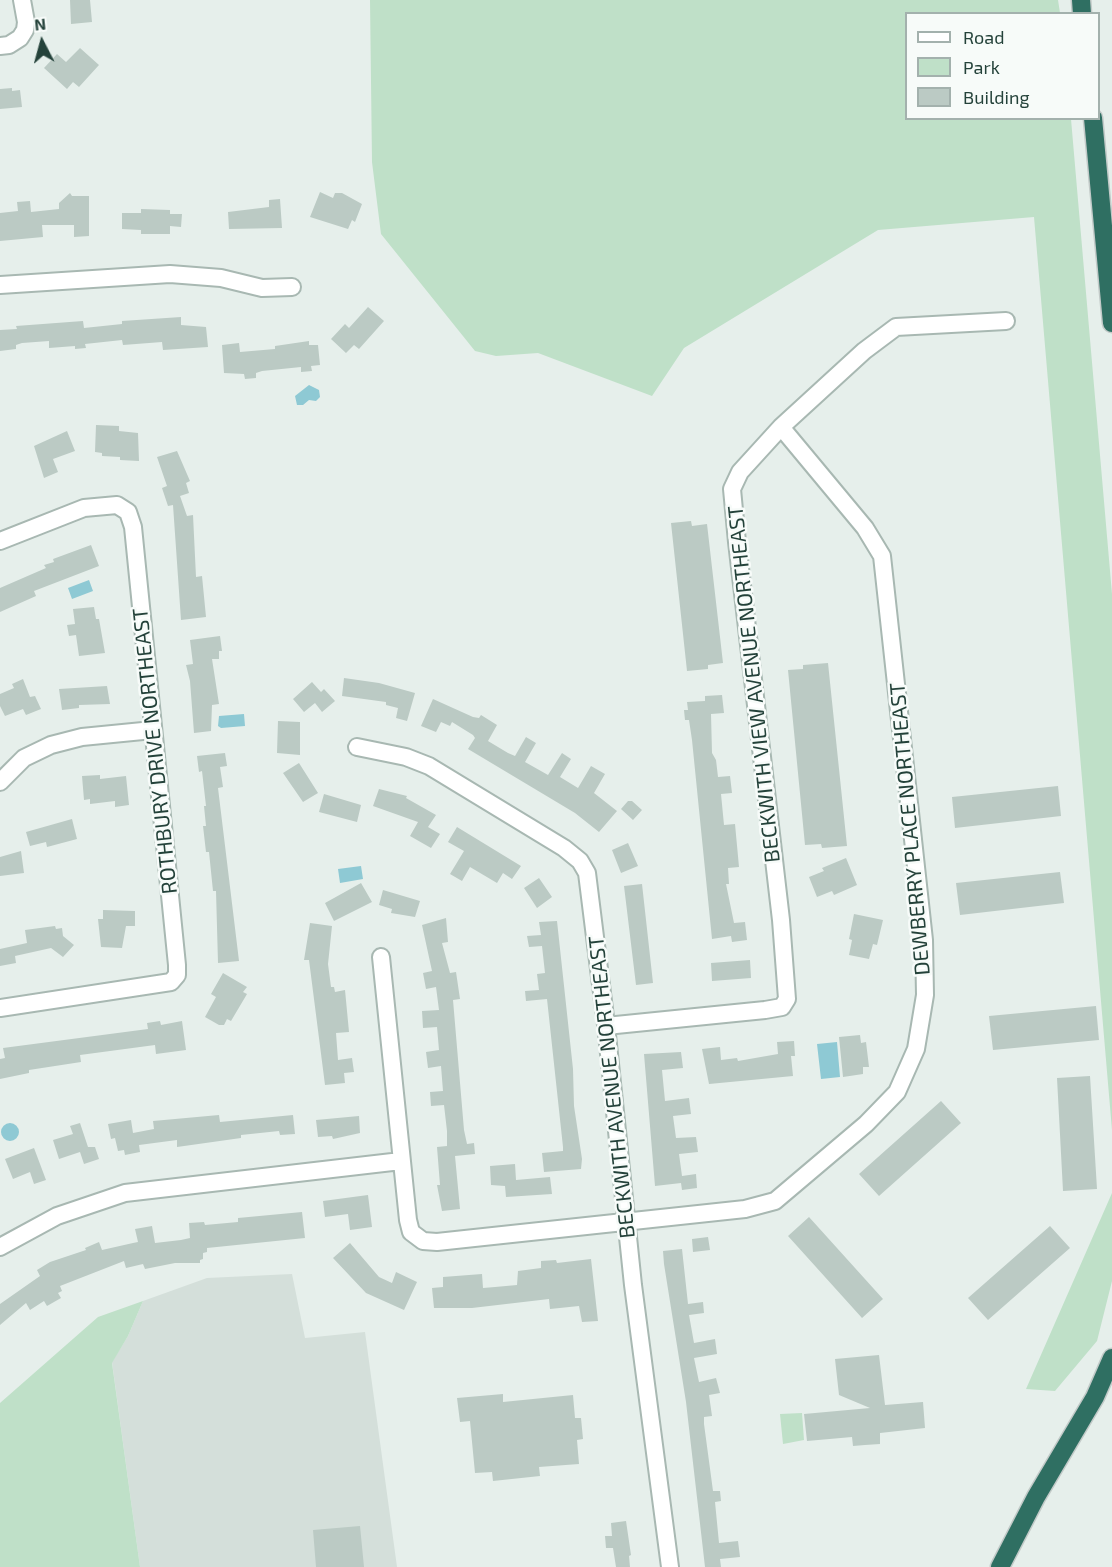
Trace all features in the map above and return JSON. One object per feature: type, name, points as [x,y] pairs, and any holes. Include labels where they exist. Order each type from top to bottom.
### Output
[{"type":"highway","points":[[1093,120],[1112,323]]},
{"type":"highway","points":[[1000,1567],[1036,1497],[1095,1397],[1112,1358]]},
{"type":"street","points":[[0,46],[9,45],[20,38],[25,30],[22,0]]},
{"type":"street","points":[[0,285],[170,274],[221,278],[262,288],[292,287]]},
{"type":"street","name":"BECKWITH VIEW AVENUE NORTHEAST","points":[[606,1026],[765,1010],[785,1005],[788,992],[781,920],[732,489],[740,472],[781,427],[864,351],[896,327],[1006,321]]},
{"type":"street","name":"DEWBERRY PLACE NORTHEAST","points":[[401,1161],[408,1220],[416,1238],[437,1242],[746,1209],[775,1202],[866,1124],[897,1092],[916,1049],[925,996],[924,940],[882,556],[866,528],[781,427]]},
{"type":"street","name":"ROTHBURY DRIVE NORTHEAST","points":[[0,542],[84,508],[117,505],[127,510],[133,527],[177,965],[177,975],[161,983],[0,1008]]},
{"type":"street","points":[[0,782],[24,758],[51,745],[82,737],[153,730]]},
{"type":"street","name":"BECKWITH AVENUE NORTHEAST","points":[[357,747],[406,758],[429,766],[564,848],[580,861],[587,873],[591,892],[626,1221],[670,1567]]},
{"type":"street","points":[[0,1247],[57,1216],[125,1193],[401,1161],[381,957]]},
{"type":"shaded area","points":[[292,1274],[305,1338],[365,1332],[397,1567],[140,1567],[112,1362],[128,1336],[143,1301],[207,1278]]},
{"type":"green space","points":[[370,0],[1058,0],[1060,12],[905,12],[905,120],[1071,120],[1112,594],[1112,1130],[1034,217],[878,230],[684,348],[652,396],[538,353],[496,356],[475,351],[381,234],[372,162]]},
{"type":"green space","points":[[1112,1193],[1112,1281],[1097,1341],[1055,1391],[1026,1389]]},
{"type":"green space","points":[[143,1301],[128,1336],[112,1363],[140,1567],[0,1567],[0,1403],[98,1317]]},
{"type":"green space","points":[[802,1413],[804,1440],[783,1444],[780,1414]]},
{"type":"water","points":[[309,385],[319,390],[320,397],[316,401],[309,400],[303,405],[297,405],[295,396]]},
{"type":"water","points":[[89,580],[93,591],[72,599],[68,588]]},
{"type":"water","points":[[244,714],[245,726],[221,728],[218,726],[219,716]]},
{"type":"water","points":[[361,866],[363,879],[340,883],[338,869]]},
{"type":"water","points":[[837,1042],[840,1077],[821,1079],[817,1044]]},
{"type":"water","points":[[10,1123],[16,1126],[19,1132],[16,1138],[10,1141],[4,1138],[1,1132],[4,1126]]},
{"type":"building","points":[[70,0],[90,0],[92,22],[71,24]]},
{"type":"building","points":[[80,48],[99,65],[79,87],[73,82],[67,89],[44,68],[57,54],[66,62]]},
{"type":"building","points":[[12,88],[12,91],[20,90],[22,107],[0,109],[0,89]]},
{"type":"building","points":[[320,192],[333,198],[335,193],[342,193],[362,204],[355,222],[352,220],[348,229],[310,217]]},
{"type":"building","points":[[70,193],[72,196],[89,196],[89,236],[74,237],[74,225],[42,225],[43,237],[0,241],[0,213],[18,211],[17,202],[30,201],[31,212],[59,209],[59,203]]},
{"type":"building","points":[[280,199],[282,228],[229,229],[228,212],[269,207],[269,200]]},
{"type":"building","points":[[141,209],[170,210],[170,214],[182,214],[181,227],[170,226],[170,234],[141,234],[141,230],[122,229],[122,213],[141,213]]},
{"type":"building","points":[[368,307],[384,321],[359,349],[354,345],[346,353],[331,339],[345,324],[349,328]]},
{"type":"building","points":[[181,317],[181,325],[206,327],[208,347],[163,350],[162,342],[123,345],[122,340],[85,344],[86,348],[75,349],[75,346],[49,348],[49,341],[22,343],[16,345],[16,349],[0,351],[0,330],[17,329],[16,326],[83,321],[84,328],[122,324],[122,321]]},
{"type":"building","points":[[309,341],[309,345],[318,345],[320,365],[311,366],[312,371],[301,372],[301,367],[262,371],[256,373],[256,378],[245,379],[244,374],[224,373],[222,345],[239,343],[240,352],[275,349],[275,346]]},
{"type":"building","points":[[96,425],[119,426],[119,431],[138,433],[139,461],[120,460],[120,457],[102,456],[102,453],[95,452]]},
{"type":"building","points":[[67,431],[75,451],[53,459],[58,472],[44,478],[34,446]]},
{"type":"building","points":[[177,451],[190,481],[186,483],[189,493],[180,496],[187,516],[193,515],[196,577],[202,576],[206,617],[181,620],[173,505],[168,506],[162,488],[167,486],[157,457]]},
{"type":"building","points":[[691,521],[692,526],[707,524],[723,663],[708,665],[708,669],[687,671],[671,523]]},
{"type":"building","points":[[91,545],[99,566],[34,591],[36,596],[0,612],[0,588],[46,568],[44,565],[54,562],[53,559]]},
{"type":"building","points":[[94,607],[96,619],[99,619],[105,653],[79,656],[76,635],[69,636],[67,625],[75,624],[73,609]]},
{"type":"building","points":[[220,636],[222,651],[219,651],[219,659],[212,659],[219,704],[212,705],[211,731],[194,733],[190,681],[186,665],[193,664],[190,640]]},
{"type":"building","points":[[828,663],[847,846],[822,848],[821,844],[805,845],[788,670],[803,669],[803,665]]},
{"type":"building","points":[[344,678],[379,683],[415,693],[407,721],[396,718],[398,708],[386,705],[386,702],[342,696]]},
{"type":"building","points":[[23,679],[30,697],[35,696],[41,709],[26,715],[23,709],[5,716],[0,706],[0,694],[14,688],[12,684]]},
{"type":"building","points":[[312,682],[321,692],[324,689],[335,701],[322,712],[315,703],[304,712],[293,699]]},
{"type":"building","points":[[107,686],[110,704],[79,705],[79,708],[62,710],[59,689]]},
{"type":"building","points":[[722,695],[724,713],[711,714],[712,753],[716,760],[718,777],[730,776],[732,793],[721,794],[724,825],[735,824],[739,867],[728,868],[729,884],[726,884],[734,923],[745,922],[747,940],[732,942],[731,936],[712,939],[692,740],[689,720],[685,720],[684,710],[688,710],[687,702],[705,701],[705,696]]},
{"type":"building","points":[[433,699],[473,717],[479,718],[481,715],[497,725],[488,741],[515,756],[526,737],[536,743],[525,762],[548,775],[562,753],[571,759],[560,777],[578,788],[591,766],[605,774],[594,793],[617,811],[599,832],[575,813],[468,749],[475,738],[452,722],[450,726],[441,722],[436,732],[421,726]]},
{"type":"building","points":[[278,721],[300,722],[300,755],[277,753]]},
{"type":"building","points":[[225,753],[227,766],[220,767],[223,787],[218,788],[239,961],[218,963],[216,891],[213,891],[209,852],[206,852],[203,826],[206,826],[204,806],[206,806],[202,771],[199,772],[197,756]]},
{"type":"building","points":[[299,763],[318,793],[303,802],[283,773]]},
{"type":"building","points":[[100,775],[100,779],[126,776],[129,805],[115,807],[115,801],[90,804],[90,799],[84,800],[82,776]]},
{"type":"building","points":[[1058,786],[1061,816],[955,828],[952,797]]},
{"type":"building","points":[[379,789],[407,796],[406,798],[436,815],[428,827],[440,834],[431,848],[410,836],[418,822],[373,806]]},
{"type":"building","points":[[324,794],[361,805],[357,822],[319,812]]},
{"type":"building","points":[[628,801],[632,801],[642,810],[633,820],[621,809]]},
{"type":"building","points":[[72,819],[77,839],[47,847],[46,842],[30,846],[26,832]]},
{"type":"building","points":[[457,827],[521,866],[512,879],[503,873],[497,883],[470,867],[462,881],[450,874],[464,851],[448,842]]},
{"type":"building","points":[[628,843],[638,866],[621,873],[612,850]]},
{"type":"building","points":[[21,851],[24,873],[0,876],[0,857]]},
{"type":"building","points":[[846,858],[857,885],[834,895],[832,891],[817,897],[809,877],[824,871],[822,868]]},
{"type":"building","points":[[1060,872],[1064,903],[960,915],[956,883]]},
{"type":"building","points":[[539,878],[552,897],[537,908],[524,888]]},
{"type":"building","points":[[361,883],[372,902],[334,921],[325,903]]},
{"type":"building","points":[[642,884],[653,983],[636,985],[624,886]]},
{"type":"building","points":[[383,890],[420,901],[415,917],[391,913],[392,909],[379,905]]},
{"type":"building","points":[[103,910],[135,911],[135,926],[126,926],[122,948],[101,947],[98,919],[103,919]]},
{"type":"building","points":[[854,914],[883,920],[877,945],[873,944],[869,959],[849,955],[852,940],[849,939]]},
{"type":"building","points":[[446,918],[448,942],[442,943],[450,973],[456,972],[460,999],[453,1000],[464,1130],[467,1144],[474,1143],[475,1154],[455,1156],[460,1209],[442,1211],[437,1185],[440,1185],[437,1147],[447,1146],[447,1131],[444,1105],[431,1106],[430,1092],[443,1091],[441,1066],[428,1068],[426,1052],[439,1050],[437,1027],[423,1028],[422,1011],[439,1010],[436,987],[426,989],[423,973],[432,971],[422,925]]},
{"type":"building","points":[[557,921],[573,1069],[574,1106],[582,1159],[581,1169],[544,1172],[542,1153],[563,1151],[563,1147],[547,999],[526,1001],[525,991],[539,990],[537,974],[545,973],[542,946],[529,947],[527,936],[541,935],[539,922]]},
{"type":"building","points":[[310,923],[332,926],[328,964],[331,987],[334,987],[335,992],[345,990],[349,1032],[336,1033],[338,1060],[352,1058],[354,1072],[344,1073],[345,1083],[325,1085],[309,960],[304,960]]},
{"type":"building","points":[[55,926],[56,929],[62,928],[63,936],[74,945],[63,957],[51,948],[15,956],[16,963],[0,966],[0,949],[27,943],[25,930]]},
{"type":"building","points":[[750,960],[751,978],[712,981],[711,963]]},
{"type":"building","points":[[223,973],[247,987],[243,992],[247,994],[231,1021],[227,1019],[224,1025],[219,1025],[205,1017],[216,997],[211,994]]},
{"type":"building","points":[[1096,1006],[1099,1040],[993,1050],[989,1016]]},
{"type":"building","points":[[160,1021],[161,1025],[182,1021],[186,1050],[156,1054],[155,1045],[80,1055],[81,1062],[29,1070],[29,1073],[0,1079],[0,1059],[5,1058],[3,1048],[148,1029],[147,1023]]},
{"type":"building","points":[[860,1035],[861,1043],[866,1042],[869,1067],[863,1067],[863,1074],[843,1077],[839,1037]]},
{"type":"building","points":[[794,1041],[795,1056],[791,1056],[793,1076],[709,1084],[702,1049],[720,1047],[721,1060],[737,1058],[738,1061],[778,1054],[777,1042]]},
{"type":"building","points":[[681,1052],[683,1068],[662,1070],[665,1101],[689,1098],[691,1114],[673,1116],[676,1138],[696,1137],[698,1152],[679,1154],[682,1176],[696,1174],[697,1188],[682,1190],[681,1183],[655,1186],[644,1054]]},
{"type":"building","points":[[1090,1076],[1097,1189],[1063,1191],[1057,1078]]},
{"type":"building","points":[[941,1101],[961,1123],[879,1196],[859,1174]]},
{"type":"building","points":[[219,1115],[220,1122],[293,1115],[295,1134],[280,1135],[279,1131],[241,1135],[241,1138],[177,1147],[177,1140],[139,1145],[140,1152],[125,1155],[124,1150],[118,1151],[115,1138],[111,1139],[108,1124],[131,1120],[133,1133],[154,1129],[153,1121]]},
{"type":"building","points":[[359,1116],[360,1133],[333,1139],[332,1136],[318,1137],[316,1120]]},
{"type":"building","points":[[80,1123],[88,1147],[95,1147],[99,1159],[84,1164],[80,1152],[59,1159],[53,1140],[73,1134],[70,1126]]},
{"type":"building","points":[[34,1148],[46,1180],[34,1184],[30,1172],[13,1179],[5,1159]]},
{"type":"building","points":[[515,1164],[516,1180],[550,1177],[552,1194],[506,1197],[505,1186],[491,1185],[490,1166]]},
{"type":"building","points":[[368,1195],[372,1227],[350,1230],[348,1214],[325,1217],[323,1201]]},
{"type":"building","points":[[302,1212],[305,1238],[207,1248],[200,1263],[175,1263],[145,1269],[143,1264],[126,1268],[124,1261],[60,1286],[62,1291],[58,1293],[61,1298],[47,1306],[44,1301],[30,1310],[26,1303],[0,1325],[0,1304],[40,1276],[37,1270],[50,1262],[86,1250],[85,1248],[99,1242],[102,1250],[138,1242],[135,1229],[152,1226],[155,1243],[181,1240],[190,1238],[189,1223],[204,1222],[205,1225],[238,1222],[238,1218]]},
{"type":"building","points":[[809,1217],[883,1299],[862,1318],[788,1236]]},
{"type":"building","points":[[1050,1226],[1070,1248],[988,1320],[968,1298]]},
{"type":"building","points":[[708,1237],[710,1250],[693,1252],[692,1239]]},
{"type":"building","points":[[350,1243],[379,1277],[392,1283],[396,1272],[417,1282],[404,1310],[366,1293],[333,1258]]},
{"type":"building","points":[[682,1249],[688,1304],[703,1302],[704,1313],[689,1315],[694,1343],[715,1339],[717,1354],[694,1358],[699,1382],[716,1378],[720,1393],[709,1395],[712,1416],[704,1417],[704,1424],[713,1491],[720,1491],[721,1501],[715,1502],[719,1543],[738,1541],[740,1557],[720,1559],[721,1567],[705,1567],[686,1402],[664,1264],[663,1251]]},
{"type":"building","points":[[591,1259],[598,1321],[582,1322],[579,1306],[550,1309],[549,1299],[472,1308],[434,1308],[432,1288],[443,1287],[443,1277],[482,1274],[483,1288],[517,1285],[518,1271],[541,1268],[541,1261],[556,1260],[557,1263]]},
{"type":"building","points":[[879,1355],[885,1405],[923,1402],[925,1428],[880,1433],[880,1444],[853,1446],[852,1437],[807,1441],[804,1414],[870,1408],[839,1395],[835,1359]]},
{"type":"building","points":[[503,1394],[503,1402],[573,1395],[575,1418],[581,1418],[583,1439],[577,1440],[579,1464],[539,1467],[540,1476],[493,1481],[492,1472],[475,1473],[470,1421],[460,1422],[457,1398]]},
{"type":"building","points":[[626,1521],[631,1555],[629,1556],[630,1567],[616,1567],[613,1548],[606,1548],[605,1536],[612,1536],[611,1523]]},
{"type":"building","points":[[360,1526],[364,1567],[316,1567],[313,1530]]}]
